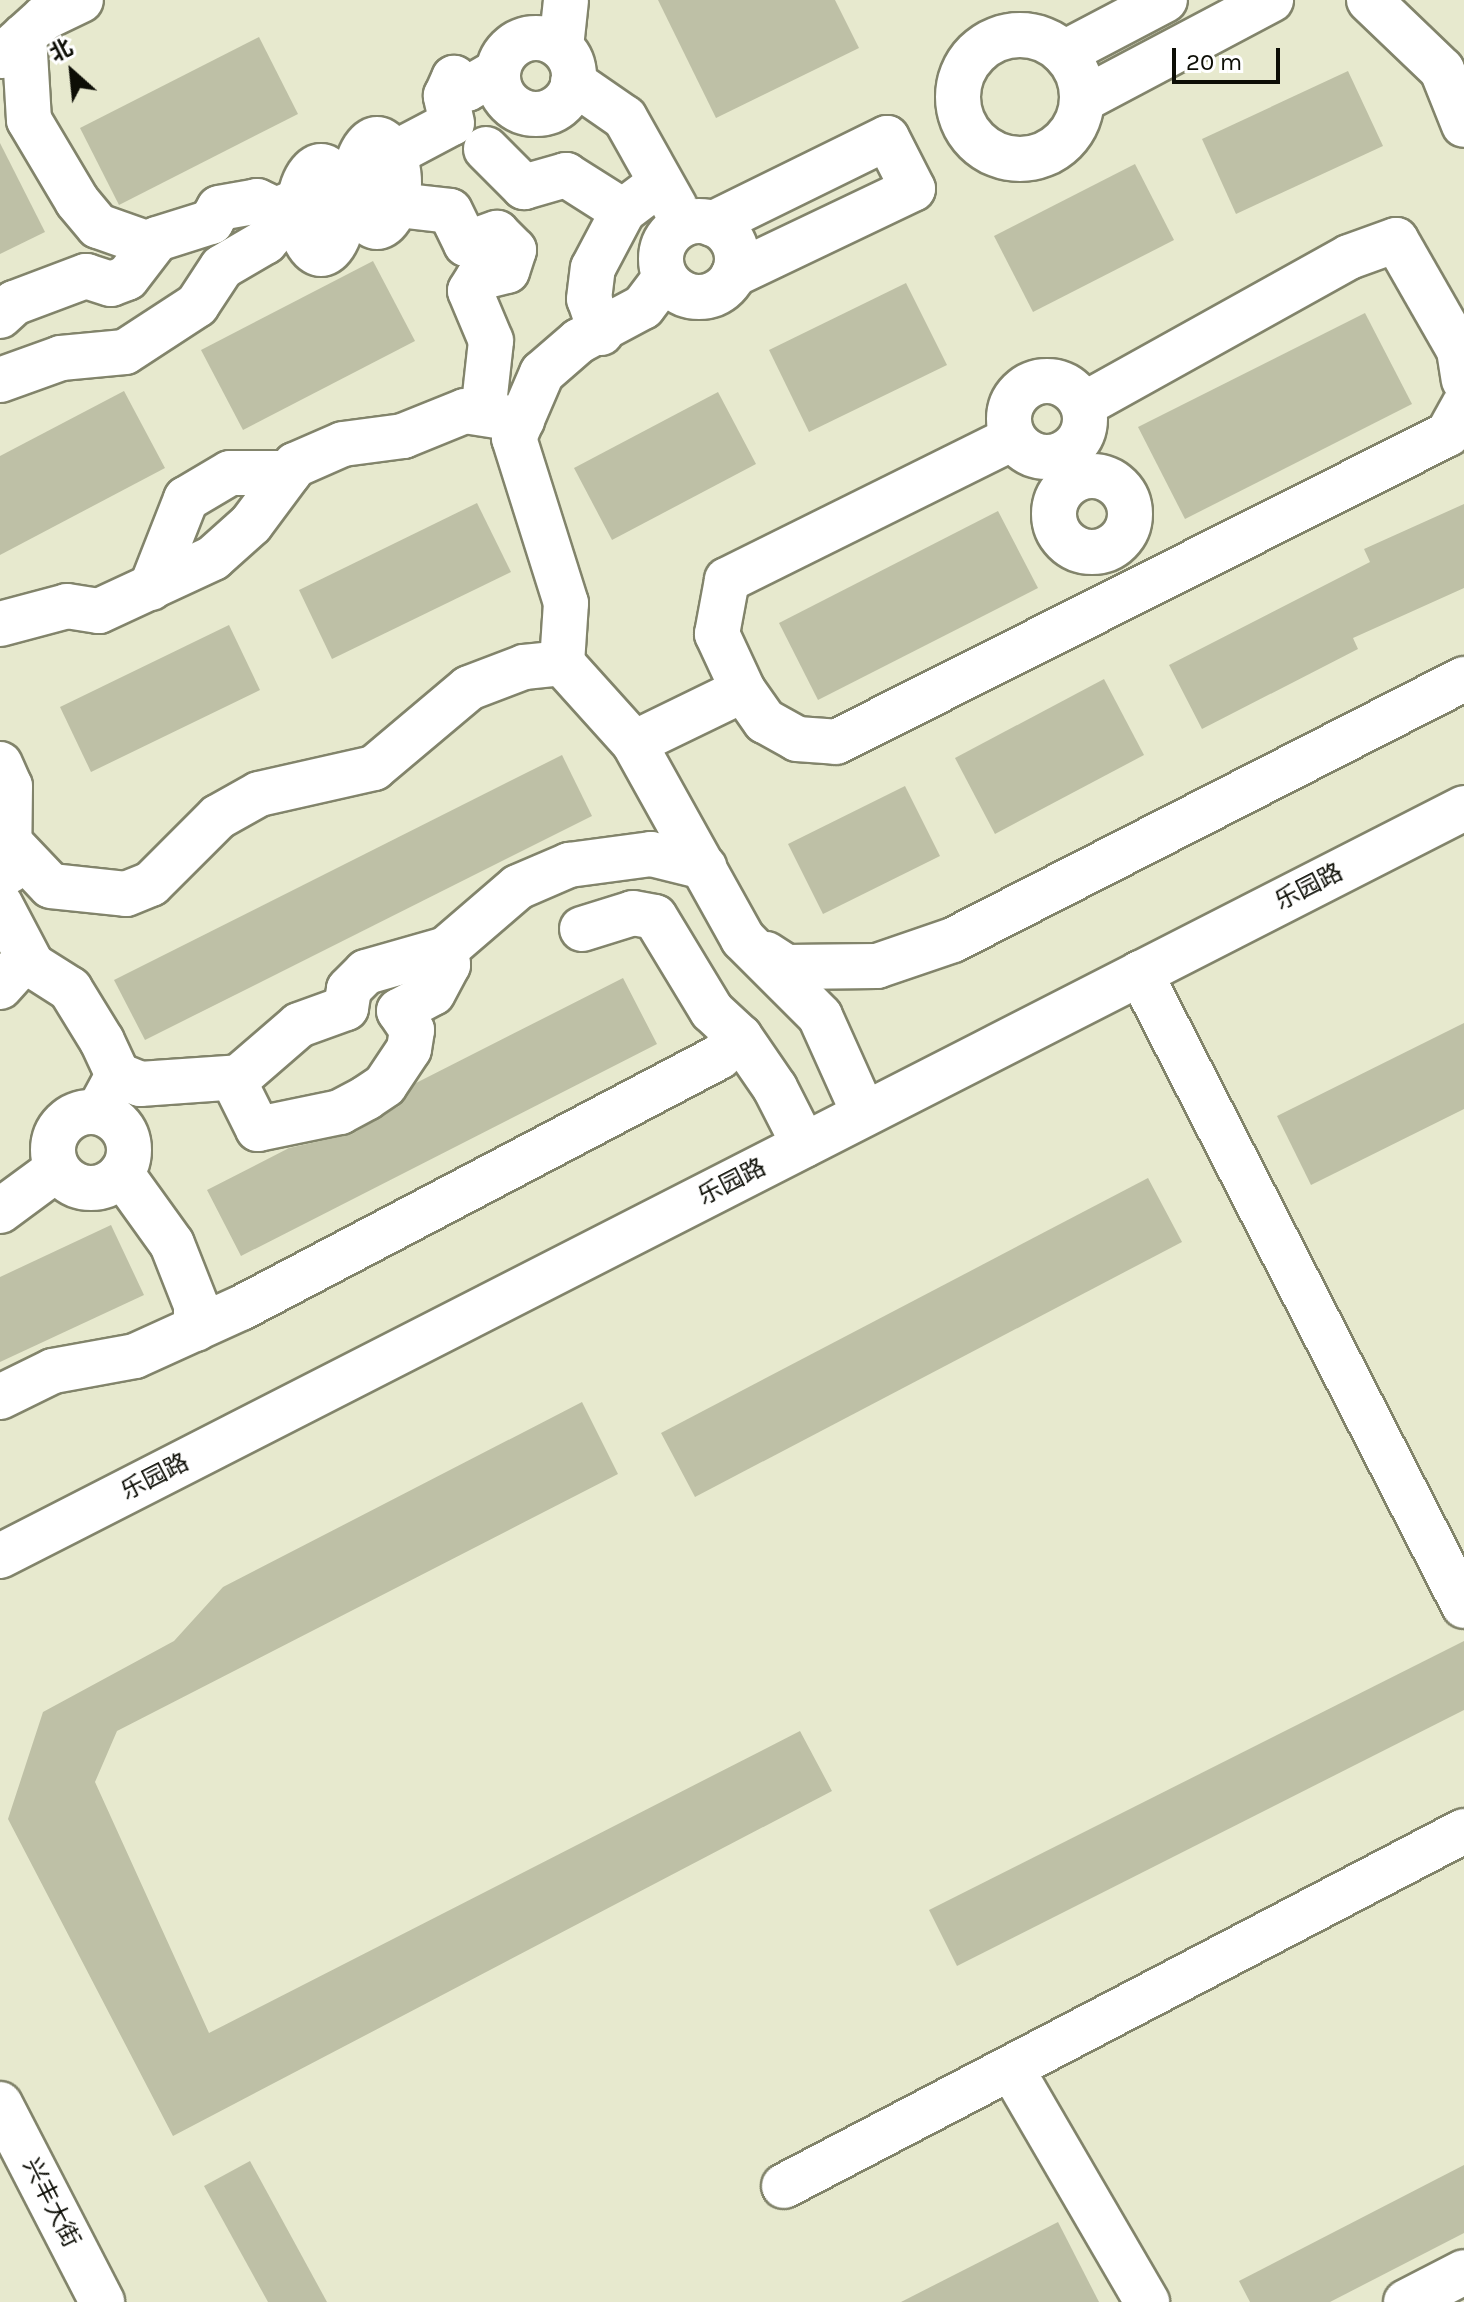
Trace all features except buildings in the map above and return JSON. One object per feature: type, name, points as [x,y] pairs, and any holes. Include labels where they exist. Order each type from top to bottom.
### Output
[{"type":"street","points":[[81,0],[12,47],[29,120],[77,201],[112,232],[152,245]]},
{"type":"street","points":[[486,149],[488,125],[508,122],[519,110],[557,108],[567,65],[566,0]]},
{"type":"street","points":[[1064,53],[1165,0]]},
{"type":"street","points":[[1082,100],[1064,53],[1021,34],[980,48],[958,85],[964,127],[997,155],[1035,158],[1068,137],[1082,100],[1271,0]]},
{"type":"street","points":[[1369,0],[1442,70],[1464,125]]},
{"type":"street","points":[[623,211],[566,175],[524,187],[486,149],[452,123],[446,96],[454,78],[467,89],[498,71],[518,42],[543,38],[567,65],[625,118],[660,183],[703,222],[735,245],[733,275]]},
{"type":"street","points":[[498,71],[503,95],[519,110]]},
{"type":"street","points":[[0,380],[61,358],[125,352],[147,334],[197,305],[222,267],[265,242],[280,225],[342,181],[452,123]]},
{"type":"street","points":[[502,417],[542,373],[579,341],[601,333],[643,307],[665,278],[664,242],[887,138],[913,189],[733,275],[720,291],[695,297],[665,278]]},
{"type":"street","points":[[0,316],[95,281],[127,278],[152,245],[211,222],[219,208],[342,181],[398,205],[450,211],[466,244],[497,233],[514,250],[507,271],[478,278],[470,291],[491,341],[502,417],[514,438],[523,478],[566,603],[562,663],[634,743],[743,939],[820,1016],[864,1114]]},
{"type":"street","points":[[601,333],[589,299],[593,268],[623,211],[660,183]]},
{"type":"street","points":[[112,232],[84,248],[75,265],[95,281],[103,306],[115,323],[147,334]]},
{"type":"street","points":[[1083,405],[1349,257],[1396,240],[1459,350],[1464,380]]},
{"type":"street","points":[[1083,405],[1054,381],[1029,385],[1012,403],[1013,438],[1031,455],[1111,480],[1128,500],[1128,525],[1113,545],[1140,592]]},
{"type":"street","points":[[1067,467],[1083,431],[1083,405]]},
{"type":"street","points":[[1013,438],[727,580],[717,634],[743,690],[765,721],[797,739],[836,742],[1140,592],[1448,434],[1464,405]]},
{"type":"street","points":[[151,588],[186,499],[207,483],[268,472],[343,444],[403,436],[465,411],[502,417]]},
{"type":"street","points":[[0,624],[67,606],[99,611],[213,558],[251,524],[268,472]]},
{"type":"street","points":[[10,843],[51,886],[126,894],[151,884],[218,817],[259,794],[374,768],[469,688],[524,667],[562,663]]},
{"type":"street","points":[[743,939],[786,967],[819,970],[877,966],[953,940],[1464,679]]},
{"type":"street","points":[[634,743],[743,690]]},
{"type":"street","points":[[0,764],[10,786],[10,843],[0,902],[14,972],[70,989],[126,1136],[121,1173],[172,1244],[196,1305],[196,1329]]},
{"type":"street","name":"乐园路","points":[[0,1556],[1464,808]]},
{"type":"street","points":[[346,1008],[349,989],[366,972],[446,949],[518,887],[569,865],[651,854],[704,867]]},
{"type":"street","points":[[582,929],[633,913],[655,917],[712,1011],[740,1037],[804,1145]]},
{"type":"street","points":[[121,1173],[87,1188],[57,1169],[52,1146],[63,1123],[108,1094],[140,1084],[233,1079],[299,1025],[346,1008],[379,1017],[399,1011],[433,993],[448,965],[446,949]]},
{"type":"street","points":[[1140,973],[1464,1606]]},
{"type":"street","points":[[233,1079],[258,1129],[340,1112],[385,1085],[409,1049],[412,1030],[399,1011]]},
{"type":"street","points":[[0,1397],[53,1371],[135,1356],[196,1329],[708,1064],[740,1037]]},
{"type":"street","points":[[0,1211],[57,1169]]},
{"type":"street","points":[[784,2186],[1464,1831]]},
{"type":"street","points":[[1011,2068],[1147,2302]]},
{"type":"street","name":"兴丰大街","points":[[0,2104],[102,2302]]},
{"type":"street","points":[[1406,2302],[1464,2272]]}]
